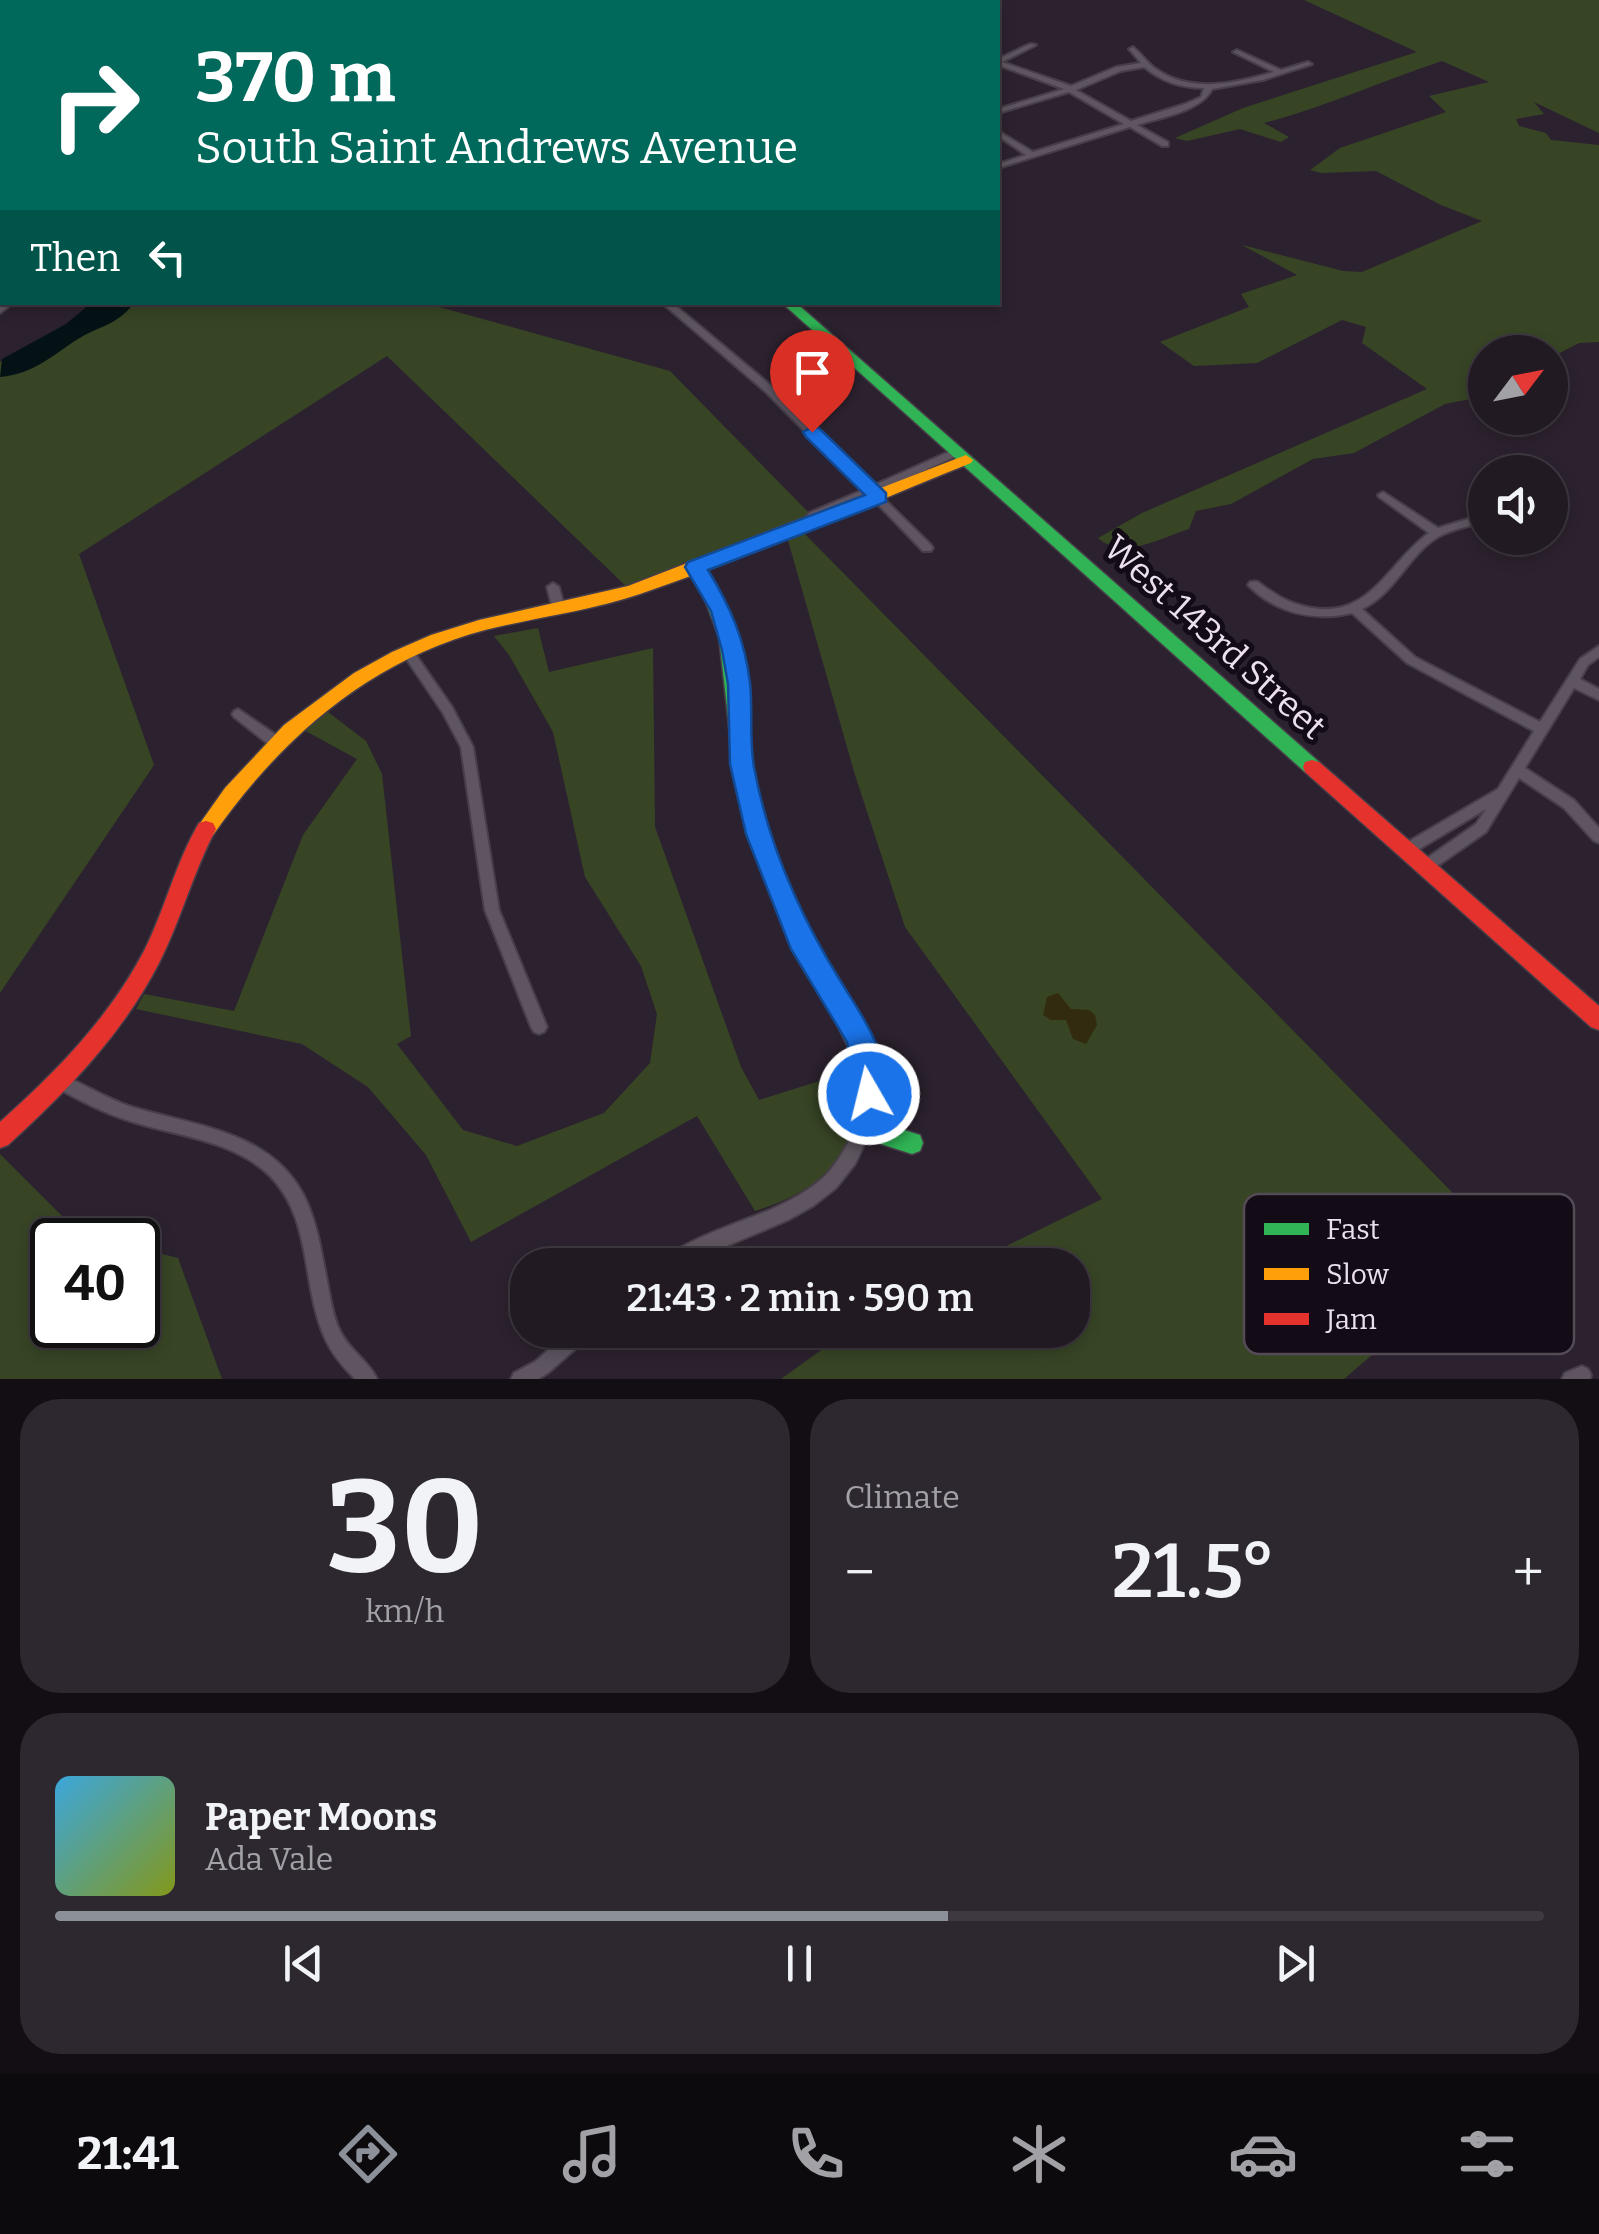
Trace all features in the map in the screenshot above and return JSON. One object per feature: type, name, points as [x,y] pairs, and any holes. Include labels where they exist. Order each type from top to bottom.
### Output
[{"type":"street","points":[[1000,61],[1032,45]]},
{"type":"street","points":[[1134,49],[1143,65],[1175,82],[1209,86],[1242,86],[1308,64]]},
{"type":"street","points":[[1237,52],[1280,72]]},
{"type":"street","points":[[1000,63],[1070,89],[1165,144]]},
{"type":"street","points":[[1000,109],[1070,89],[1119,69],[1143,65]]},
{"type":"street","points":[[1000,165],[1201,100],[1209,86]]},
{"type":"street","points":[[1000,134],[1032,155]]},
{"type":"street","points":[[669,305],[770,390],[927,548]]},
{"type":"street","name":"West 143rd Street","points":[[791,305],[1599,1020]]},
{"type":"street","points":[[0,1137],[62,1082],[99,1042],[134,991],[153,954],[200,834],[232,791],[277,742],[342,686],[407,651],[477,626],[631,592],[961,456]]},
{"type":"street","points":[[1382,495],[1437,534]]},
{"type":"street","points":[[1254,585],[1279,605],[1299,612],[1353,608],[1377,594],[1437,534],[1468,524]]},
{"type":"street","points":[[695,567],[722,610],[733,650],[739,684],[742,764],[758,834],[801,941],[860,1039],[869,1074],[869,1114],[856,1152],[829,1187],[797,1209],[752,1224],[703,1248]]},
{"type":"street","points":[[553,587],[558,610]]},
{"type":"street","points":[[1353,608],[1410,660],[1543,730]]},
{"type":"street","points":[[1425,867],[1475,834],[1584,662],[1599,650]]},
{"type":"street","points":[[407,651],[468,746],[492,910],[539,1028]]},
{"type":"street","points":[[1572,681],[1599,695]]},
{"type":"street","points":[[238,714],[277,742]]},
{"type":"street","points":[[1518,770],[1570,804],[1599,837]]},
{"type":"street","points":[[1406,850],[1501,792]]},
{"type":"street","points":[[62,1082],[130,1113],[214,1134],[275,1170],[300,1209],[315,1254],[328,1325],[338,1346],[368,1379]]},
{"type":"street","points":[[864,1128],[912,1143]]},
{"type":"street","points":[[520,1379],[563,1348]]},
{"type":"green space","points":[[1304,0],[1599,0],[1599,133],[1534,102],[1544,114],[1516,119],[1519,126],[1546,133],[1551,140],[1599,145],[1599,342],[1579,343],[1568,349],[1568,335],[1468,335],[1468,399],[1445,404],[1354,453],[1313,459],[1231,504],[1196,511],[1189,529],[1130,547],[1108,544],[1098,538],[1142,513],[1427,389],[1362,343],[1366,327],[1342,320],[1257,363],[1194,366],[1160,342],[1249,307],[1241,294],[1297,275],[1242,245],[1343,271],[1362,272],[1482,221],[1441,205],[1376,171],[1310,170],[1340,148],[1446,112],[1429,96],[1489,82],[1442,61],[1264,123],[1289,137],[1281,142],[1240,129],[1187,141],[1175,138],[1243,108],[1417,52]]},
{"type":"green space","points":[[89,305],[432,305],[670,371],[812,516],[631,591],[387,356],[79,554],[154,765],[0,993],[0,362],[76,322]]},
{"type":"green space","points":[[801,530],[1454,1194],[1244,1194],[1244,1354],[1373,1354],[1344,1379],[781,1379],[824,1348],[1090,1348],[1090,1248],[1003,1248],[1102,1199],[905,927],[855,775],[787,537]]},
{"type":"green space","points":[[538,628],[549,672],[653,648],[655,827],[741,1067],[759,1100],[858,1069],[855,1121],[848,1143],[822,1177],[781,1202],[755,1211],[697,1116],[471,1242],[426,1155],[368,1087],[302,1044],[136,1009],[144,994],[234,1011],[303,835],[357,759],[300,728],[324,709],[366,741],[382,774],[411,1036],[397,1044],[463,1130],[517,1146],[604,1113],[650,1063],[657,1014],[641,966],[585,877],[553,732],[494,636]]},
{"type":"green space","points":[[0,1154],[64,1218],[30,1218],[30,1348],[160,1348],[160,1254],[178,1258],[222,1379],[0,1379]]},
{"type":"sand","points":[[1058,993],[1071,1009],[1089,1010],[1095,1015],[1097,1025],[1086,1044],[1073,1039],[1066,1020],[1051,1020],[1043,1015],[1047,997]]},
{"type":"shaded area","points":[[89,305],[132,305],[117,319],[34,367],[0,377],[2,359],[66,324]]},
{"type":"traffic: fast","points":[[790,305],[1312,767]]},
{"type":"traffic: fast","points":[[695,567],[721,615],[728,637],[743,770],[764,848],[798,936],[862,1053],[868,1101],[864,1128],[912,1143]]},
{"type":"traffic: slow","points":[[206,829],[260,760],[291,730],[360,677],[398,656],[479,626],[634,590],[966,460]]},
{"type":"traffic: jam","points":[[1312,767],[1599,1020]]},
{"type":"traffic: jam","points":[[0,1137],[65,1075],[121,1007],[152,956],[206,829]]},
{"type":"route","points":[[812,432],[879,497],[695,567],[722,610],[733,650],[739,684],[738,738],[758,834],[801,941],[860,1039],[869,1074],[869,1094]]}]
